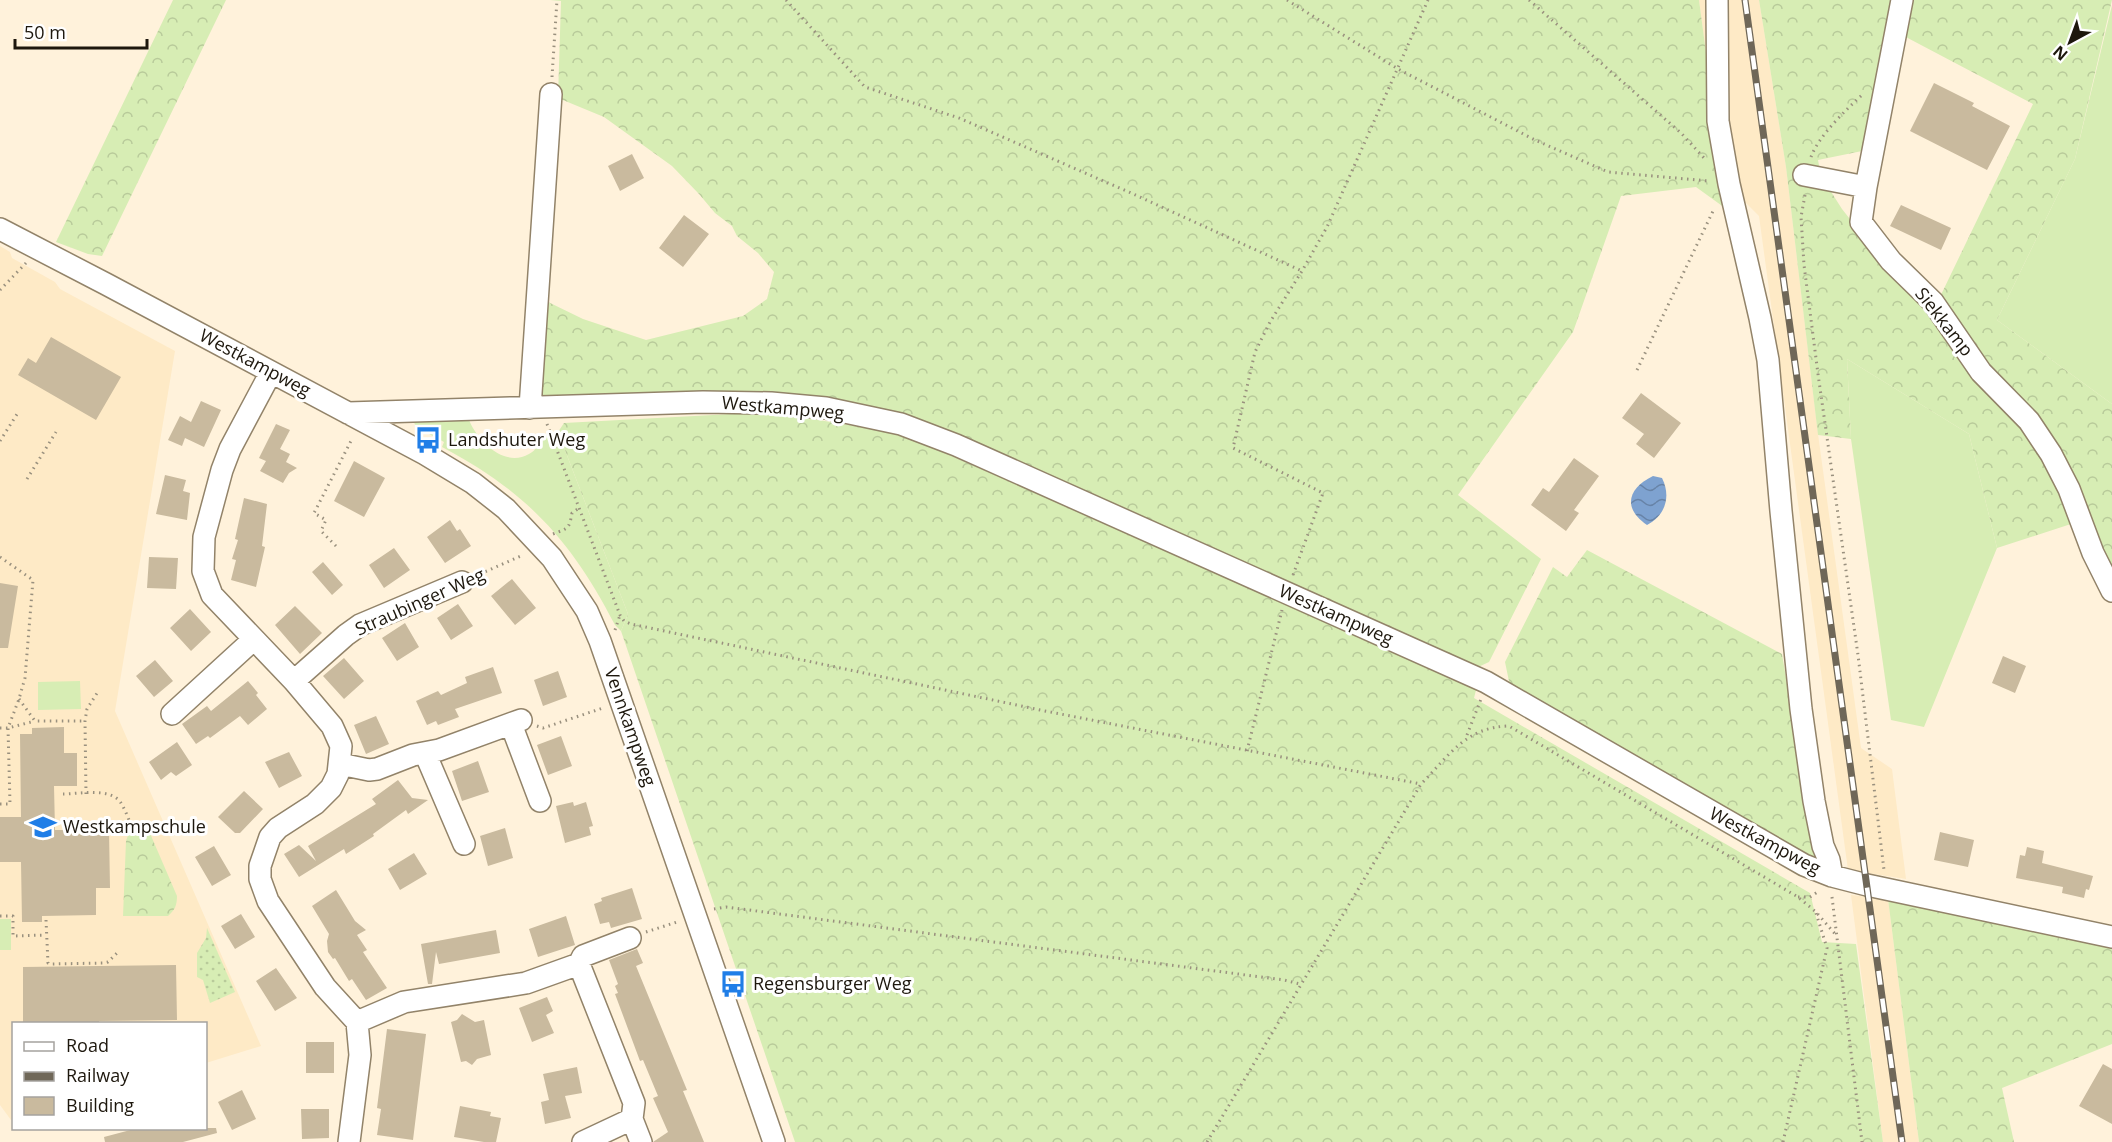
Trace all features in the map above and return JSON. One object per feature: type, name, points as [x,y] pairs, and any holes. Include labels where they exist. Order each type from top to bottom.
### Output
[{"type":"street","points":[[1717,0],[1718,121],[1729,184],[1768,360],[1803,720],[1822,846],[1829,860],[1832,876]]},
{"type":"street","name":"Siekkamp","points":[[1902,0],[1861,222],[1891,261],[1933,302],[1981,372],[2029,421],[2051,454],[2069,489],[2094,553],[2112,591]]},
{"type":"street","points":[[535,408],[551,94]]},
{"type":"street","points":[[1804,174],[1866,187]]},
{"type":"street","name":"Westkampweg","points":[[0,229],[348,413],[703,402],[826,408],[901,424],[956,445],[1486,682],[1804,865],[1832,876],[1886,889],[2112,938]]},
{"type":"street","points":[[271,372],[230,449],[222,470],[204,537],[203,558],[207,585],[212,595],[294,681],[332,726],[341,746],[338,774],[331,788],[324,797],[278,828],[270,837],[260,866],[260,879],[268,901],[325,987],[357,1022],[360,1055],[349,1142]]},
{"type":"street","name":"Vennkampweg","points":[[348,413],[450,468],[506,509],[539,543],[587,611],[600,641],[686,919],[774,1142]]},
{"type":"street","name":"Straubinger Weg","points":[[294,681],[346,635],[360,626],[462,582]]},
{"type":"street","points":[[172,714],[254,639]]},
{"type":"street","points":[[340,764],[369,770],[377,769],[413,755],[439,750],[516,722],[540,801]]},
{"type":"street","points":[[425,753],[464,844]]},
{"type":"street","points":[[357,1022],[404,1002],[526,983],[579,964],[584,956],[630,938]]},
{"type":"street","points":[[579,964],[634,1103],[632,1119],[641,1142]]},
{"type":"street","points":[[584,1142],[632,1119]]},
{"type":"path","points":[[551,94],[557,0]]},
{"type":"path","points":[[786,0],[865,87],[959,118],[1302,271]]},
{"type":"path","points":[[1287,0],[1398,69],[1535,140],[1608,172],[1729,184],[1709,218],[1637,370]]},
{"type":"path","points":[[1248,751],[1286,593],[1323,493],[1233,448],[1255,352],[1270,322],[1327,227],[1428,0]]},
{"type":"path","points":[[1529,0],[1681,133],[1705,159]]},
{"type":"path","points":[[1886,889],[1858,655],[1804,265],[1801,217],[1806,193],[1804,174],[1814,148],[1849,108],[1878,80],[1887,82]]},
{"type":"path","points":[[0,290],[29,260],[47,255]]},
{"type":"path","points":[[535,408],[620,615],[624,621],[631,624],[1045,711],[1420,784]]},
{"type":"path","points":[[0,441],[19,411]]},
{"type":"path","points":[[27,479],[56,432]]},
{"type":"path","points":[[336,546],[321,531],[326,520],[314,513],[352,439]]},
{"type":"path","name":"Straubinger Weg","points":[[462,582],[524,554]]},
{"type":"path","points":[[0,557],[33,580],[25,678],[8,728],[10,804],[0,804]]},
{"type":"path","points":[[1467,737],[1486,682]]},
{"type":"path","points":[[86,794],[85,721],[87,709],[99,690]]},
{"type":"path","points":[[19,699],[35,721]]},
{"type":"path","points":[[516,722],[543,728],[603,708]]},
{"type":"path","points":[[0,728],[35,721],[85,721]]},
{"type":"path","points":[[1208,1142],[1420,784],[1467,737],[1484,729],[1509,726],[1798,897],[1816,912],[1836,934]]},
{"type":"path","points":[[63,794],[111,794],[116,796],[133,829]]},
{"type":"path","points":[[1832,876],[1836,934],[1862,1142]]},
{"type":"path","points":[[630,938],[720,907],[726,907],[1272,978],[1300,984]]},
{"type":"path","points":[[1783,1142],[1827,948],[1816,912]]},
{"type":"path","points":[[0,916],[13,916],[13,936],[46,935]]},
{"type":"path","points":[[46,920],[48,963],[103,963],[108,962],[117,953]]},
{"type":"shaded area","points":[[1699,0],[1759,0],[1786,167],[1818,434],[1861,748],[1892,769],[1906,879],[1848,870],[1759,216],[1737,194],[1721,166]]},
{"type":"shaded area","points":[[0,246],[10,252],[12,258],[55,282],[60,289],[175,351],[115,711],[261,1046],[207,1063],[207,1022],[12,1022],[12,1120],[0,1105]]},
{"type":"shaded area","points":[[1851,895],[1888,899],[1919,1142],[1883,1142]]},
{"type":"green space","points":[[173,0],[226,0],[102,256],[88,254],[56,242]]},
{"type":"green space","points":[[550,0],[1699,0],[1725,208],[1696,187],[1621,196],[1573,332],[1458,495],[1541,559],[1489,662],[1476,668],[904,414],[545,399],[536,392],[544,300],[583,319],[646,340],[743,316],[767,299],[774,272],[672,166],[604,117],[558,98],[561,1]]},
{"type":"green space","points":[[1759,0],[1894,0],[1867,150],[1818,160],[1821,176],[1842,209],[1890,270],[1938,301],[2033,104],[1902,35],[1908,0],[2112,0],[2075,159],[1997,320],[2112,404],[2112,602],[2095,574],[2071,524],[1997,548],[1969,434],[1847,359],[1851,439],[1818,435],[1786,167]]},
{"type":"green space","points":[[2112,5],[2112,404],[1997,320],[2075,159]]},
{"type":"green space","points":[[1847,359],[1969,434],[1997,548],[1924,727],[1891,720],[1851,439]]},
{"type":"green space","points":[[769,412],[899,433],[1477,686],[1474,698],[1810,893],[1822,942],[1856,944],[1883,1142],[795,1142],[621,631],[628,614],[558,432],[564,423]]},
{"type":"green space","points":[[413,420],[469,420],[486,444],[493,450],[511,458],[529,454],[534,451],[542,438],[550,433],[558,432],[628,614],[621,631],[615,625],[581,568],[544,521],[499,482],[442,447],[444,442],[416,427]]},
{"type":"green space","points":[[1587,550],[1782,654],[1817,863],[1510,686],[1505,662],[1553,567],[1567,577]]},
{"type":"green space","points":[[80,681],[81,709],[38,710],[38,682]]},
{"type":"green space","points":[[146,824],[177,896],[176,905],[168,916],[123,916],[127,837],[136,828]]},
{"type":"green space","points":[[1888,899],[2112,947],[2112,1044],[2002,1088],[2014,1142],[1919,1142]]},
{"type":"green space","points":[[0,919],[11,919],[11,950],[0,950]]},
{"type":"green space","points":[[207,928],[235,992],[210,1003],[203,980],[197,977],[197,953],[206,938]]},
{"type":"water","points":[[1653,476],[1662,478],[1666,498],[1659,516],[1647,525],[1634,512],[1631,499],[1638,486]]},
{"type":"building","points":[[1934,83],[1974,103],[1972,106],[2010,126],[1987,170],[1910,131]]},
{"type":"building","points":[[632,154],[644,178],[620,191],[608,166]]},
{"type":"building","points":[[1901,205],[1951,228],[1941,250],[1890,226]]},
{"type":"building","points":[[684,215],[709,234],[683,267],[659,248]]},
{"type":"building","points":[[51,337],[121,377],[96,420],[18,375],[28,358],[36,363]]},
{"type":"building","points":[[1641,393],[1681,423],[1654,458],[1636,444],[1644,434],[1622,418]]},
{"type":"building","points":[[201,401],[221,410],[204,447],[185,438],[182,446],[168,440],[180,416],[191,422]]},
{"type":"building","points":[[276,424],[290,430],[280,449],[290,454],[286,462],[297,468],[289,473],[283,483],[260,471],[266,461],[259,458]]},
{"type":"building","points":[[1574,458],[1599,476],[1574,510],[1579,513],[1566,531],[1531,505],[1543,488],[1549,492]]},
{"type":"building","points":[[354,461],[385,478],[364,517],[334,501]]},
{"type":"building","points":[[165,475],[186,480],[183,491],[190,493],[187,520],[156,514]]},
{"type":"building","points":[[244,498],[267,504],[262,546],[265,547],[256,587],[231,580],[236,560],[232,559],[238,540],[235,539]]},
{"type":"building","points":[[450,520],[457,531],[460,529],[471,546],[445,563],[427,537]]},
{"type":"building","points":[[394,548],[410,570],[384,588],[369,565]]},
{"type":"building","points":[[149,557],[178,558],[176,589],[147,588]]},
{"type":"building","points":[[323,562],[343,585],[332,595],[312,572]]},
{"type":"building","points":[[512,579],[536,608],[515,625],[491,596]]},
{"type":"building","points":[[0,583],[18,586],[8,648],[0,648]]},
{"type":"building","points":[[458,604],[473,626],[451,640],[437,618]]},
{"type":"building","points":[[295,606],[322,633],[300,654],[275,625]]},
{"type":"building","points":[[190,609],[211,632],[191,651],[170,628]]},
{"type":"building","points":[[405,623],[419,647],[397,661],[382,638]]},
{"type":"building","points":[[2003,656],[2026,666],[2015,693],[1992,683]]},
{"type":"building","points":[[344,658],[364,681],[344,699],[323,676]]},
{"type":"building","points":[[155,660],[173,681],[154,697],[136,676]]},
{"type":"building","points":[[493,667],[502,693],[455,709],[459,717],[438,725],[436,721],[427,725],[416,701],[438,691],[441,695],[467,683],[465,677]]},
{"type":"building","points":[[558,671],[567,697],[543,706],[534,680]]},
{"type":"building","points":[[248,681],[267,709],[248,725],[240,716],[210,738],[208,736],[196,744],[182,724],[207,706],[211,711]]},
{"type":"building","points":[[376,716],[389,744],[366,754],[354,725]]},
{"type":"building","points":[[64,727],[64,753],[77,753],[77,786],[54,786],[55,830],[109,830],[110,888],[96,888],[96,915],[42,916],[42,922],[22,922],[21,862],[0,862],[0,817],[21,817],[20,734],[32,734],[32,728]]},
{"type":"building","points":[[561,736],[572,766],[548,775],[537,745]]},
{"type":"building","points":[[177,742],[192,765],[176,776],[171,772],[161,780],[149,762]]},
{"type":"building","points":[[289,752],[302,776],[279,788],[265,762]]},
{"type":"building","points":[[478,761],[489,792],[462,801],[452,771]]},
{"type":"building","points":[[398,780],[412,798],[428,800],[408,814],[406,810],[373,834],[374,836],[346,854],[344,849],[299,877],[284,854],[299,845],[316,861],[308,846],[376,804],[372,799]]},
{"type":"building","points":[[244,791],[263,809],[240,833],[235,833],[218,817]]},
{"type":"building","points":[[573,802],[574,806],[586,802],[593,826],[589,827],[591,835],[565,843],[556,806]]},
{"type":"building","points":[[505,828],[513,858],[488,866],[480,836]]},
{"type":"building","points":[[1940,832],[1974,840],[1968,867],[1934,860]]},
{"type":"building","points":[[214,846],[231,875],[212,886],[195,857]]},
{"type":"building","points":[[2027,847],[2044,851],[2042,863],[2093,876],[2084,898],[2062,893],[2063,887],[2016,878],[2020,855],[2025,856]]},
{"type":"building","points":[[414,853],[427,874],[400,890],[388,869]]},
{"type":"building","points":[[632,888],[642,919],[611,928],[609,922],[600,924],[594,904],[602,901],[601,898]]},
{"type":"building","points":[[336,890],[355,921],[366,930],[357,935],[367,950],[363,952],[387,988],[366,1000],[352,979],[349,981],[335,958],[333,959],[328,952],[329,934],[312,906]]},
{"type":"building","points":[[241,914],[255,937],[235,949],[221,926]]},
{"type":"building","points":[[566,916],[575,945],[538,957],[529,929]]},
{"type":"building","points":[[496,930],[500,953],[439,964],[436,952],[432,984],[428,984],[421,944]]},
{"type":"building","points":[[637,949],[643,963],[636,966],[687,1090],[683,1091],[704,1142],[653,1142],[668,1132],[653,1098],[658,1096],[643,1060],[640,1061],[615,994],[618,993],[615,986],[618,984],[609,960]]},
{"type":"building","points":[[176,965],[177,1020],[23,1022],[23,967]]},
{"type":"building","points":[[276,968],[297,998],[275,1011],[256,981]]},
{"type":"building","points":[[547,997],[553,1011],[546,1015],[554,1033],[532,1042],[519,1008]]},
{"type":"building","points":[[462,1014],[475,1022],[484,1020],[491,1055],[477,1059],[472,1065],[466,1061],[461,1062],[451,1022],[457,1020]]},
{"type":"building","points":[[387,1029],[426,1034],[413,1140],[377,1135],[381,1109],[377,1108]]},
{"type":"building","points":[[306,1042],[334,1042],[334,1073],[306,1073]]},
{"type":"building","points":[[2103,1064],[2112,1069],[2112,1124],[2079,1106]]},
{"type":"building","points":[[577,1067],[582,1093],[565,1096],[571,1118],[545,1124],[541,1102],[549,1100],[543,1074]]},
{"type":"building","points":[[242,1090],[256,1119],[232,1130],[218,1102]]},
{"type":"building","points":[[460,1106],[491,1112],[490,1116],[501,1118],[496,1142],[454,1137]]},
{"type":"building","points":[[301,1109],[329,1109],[329,1138],[302,1139]]},
{"type":"building","points":[[216,1128],[217,1133],[183,1142],[105,1142],[104,1137],[130,1130]]},
{"type":"railway","points":[[1745,0],[1902,1142]]},
{"type":"place","name":"Landshuter Weg","points":[[428,440]]},
{"type":"place","name":"Westkampschule","points":[[43,827]]},
{"type":"place","name":"Regensburger Weg","points":[[733,984]]}]
